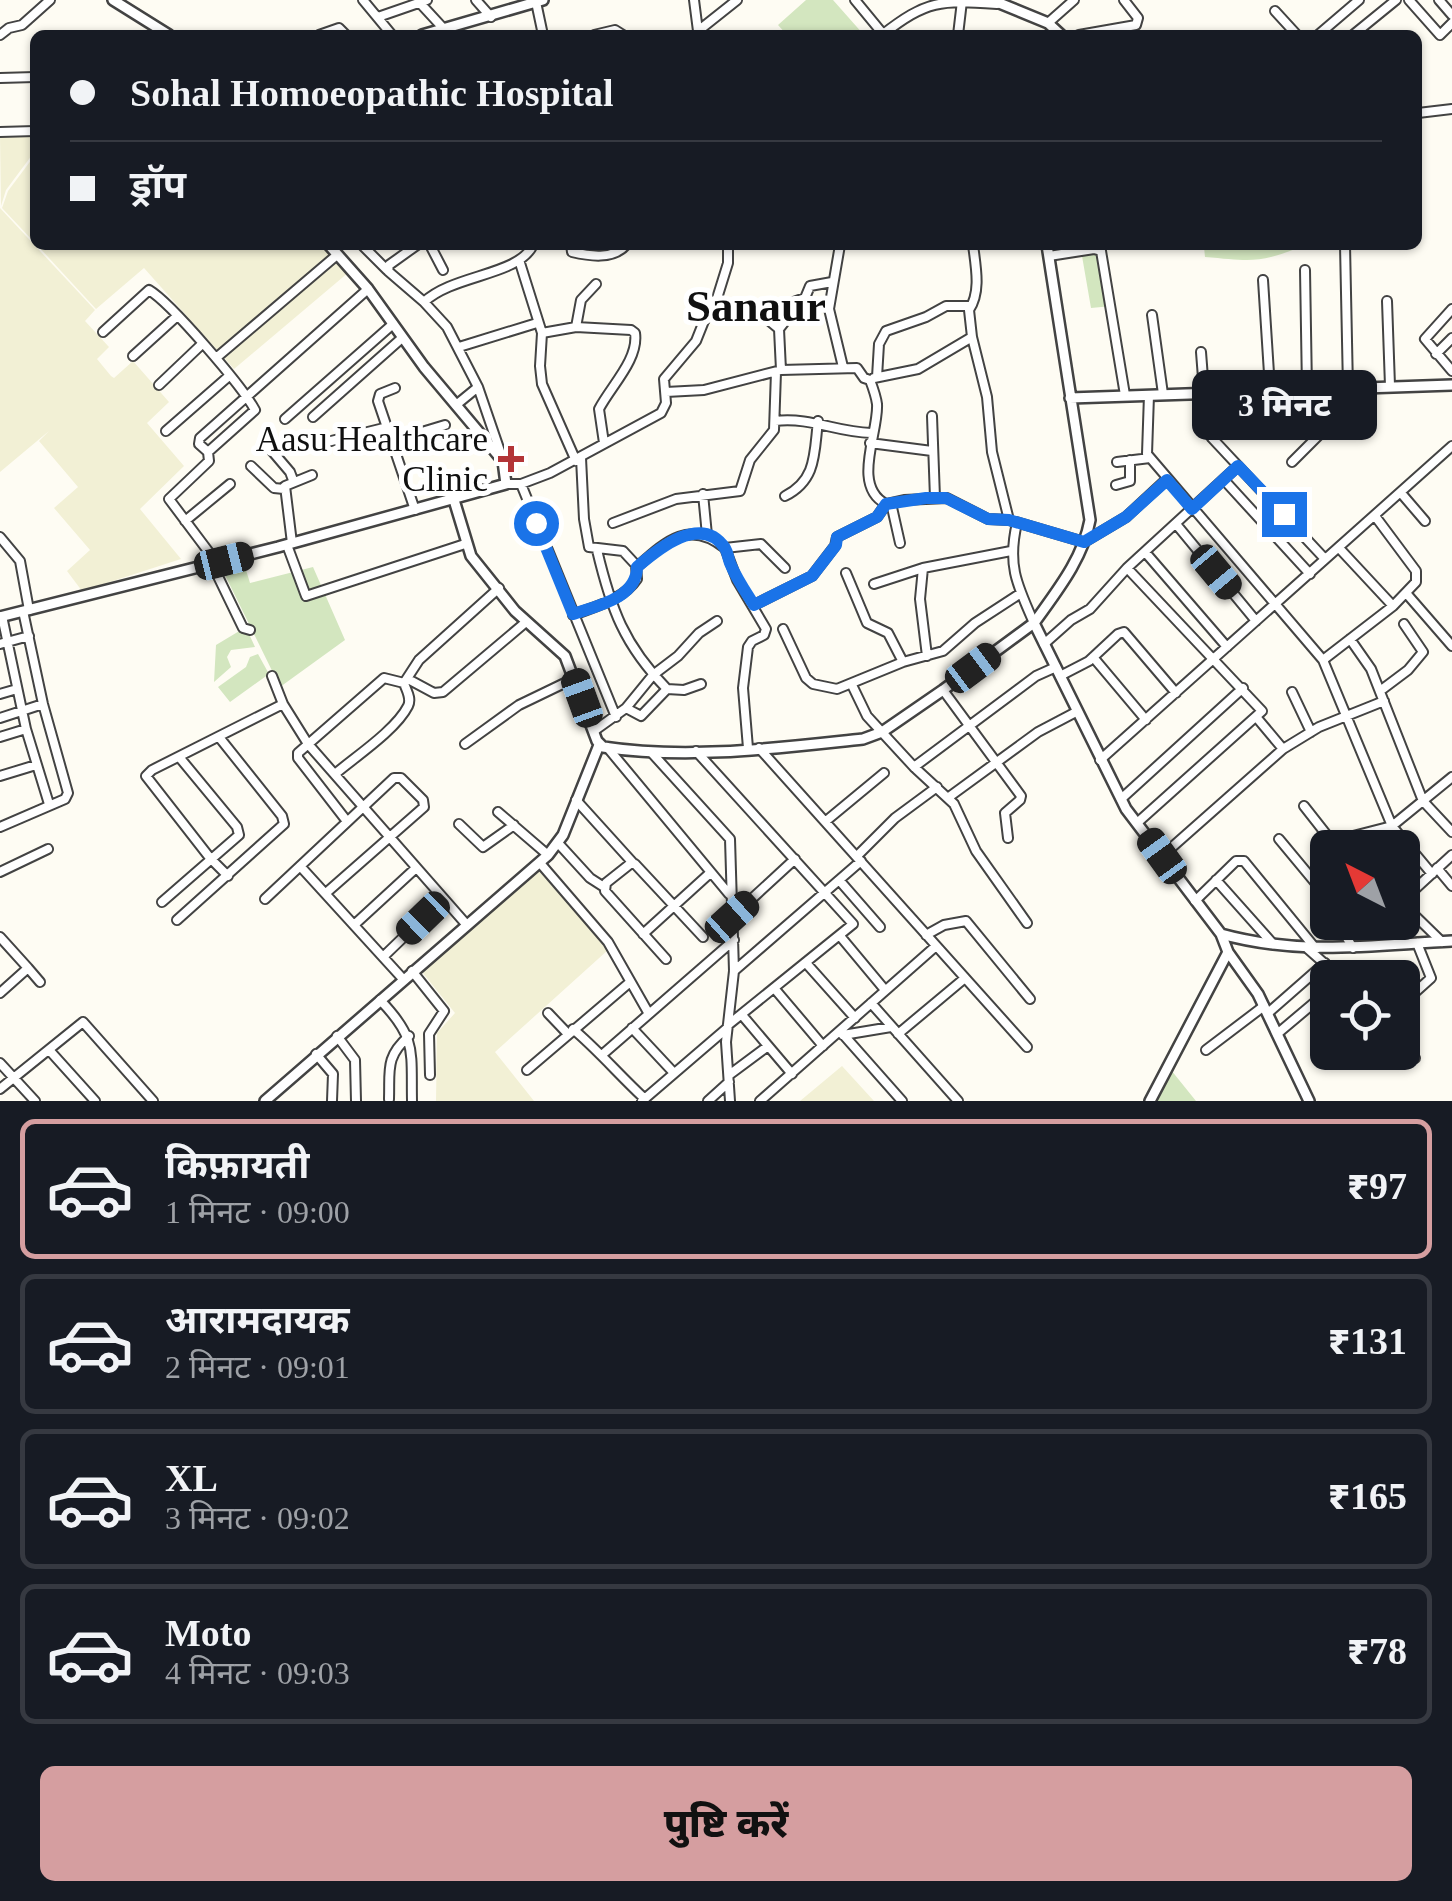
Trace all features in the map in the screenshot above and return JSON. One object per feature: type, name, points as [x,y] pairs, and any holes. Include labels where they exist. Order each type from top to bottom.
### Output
[{"type":"street","points":[[0,35],[19,27],[50,0]]},
{"type":"street","points":[[114,0],[161,30]]},
{"type":"street","points":[[363,0],[388,30]]},
{"type":"street","points":[[476,0],[491,16]]},
{"type":"street","points":[[694,0],[698,30]]},
{"type":"street","points":[[701,30],[736,0]]},
{"type":"street","points":[[855,0],[880,30]]},
{"type":"street","points":[[1048,23],[1074,0]]},
{"type":"street","points":[[1121,30],[1139,22],[1124,0]]},
{"type":"street","points":[[1324,30],[1359,0]]},
{"type":"street","points":[[1357,30],[1396,0]]},
{"type":"street","points":[[1409,0],[1440,35],[1452,24]]},
{"type":"street","points":[[1439,0],[1452,14]]},
{"type":"street","points":[[378,17],[421,1],[435,30]]},
{"type":"street","points":[[443,30],[519,4],[540,1],[543,30]]},
{"type":"street","points":[[888,30],[918,6],[962,1],[995,1],[1048,23],[1056,30]]},
{"type":"street","points":[[959,30],[962,1]]},
{"type":"street","points":[[1275,11],[1293,30]]},
{"type":"street","points":[[1336,20],[1346,30]]},
{"type":"street","points":[[0,78],[30,78]]},
{"type":"street","points":[[1422,113],[1452,109]]},
{"type":"street","points":[[0,132],[30,131]]},
{"type":"street","points":[[333,250],[502,461]]},
{"type":"street","points":[[367,250],[424,302],[459,347],[478,387],[506,484]]},
{"type":"street","points":[[388,270],[389,265],[410,250]]},
{"type":"street","points":[[433,250],[444,270]]},
{"type":"street","points":[[424,302],[438,290],[520,263],[529,250]]},
{"type":"street","points":[[572,250],[594,256],[622,250]]},
{"type":"street","points":[[49,804],[26,729],[1,617],[506,484],[521,484],[578,460],[661,413],[666,403],[666,374],[696,342],[704,320],[714,308],[730,250]]},
{"type":"street","points":[[839,250],[828,309],[843,366]]},
{"type":"street","points":[[973,250],[976,299],[970,306],[972,337],[987,397],[992,452],[1013,522],[1013,571],[1021,593],[1100,760],[1138,823],[1221,934],[1228,952],[1266,1009],[1309,1101]]},
{"type":"street","points":[[603,746],[652,752],[696,751],[862,739],[882,732],[1034,623],[1068,574],[1084,542],[1090,512],[1048,250]]},
{"type":"street","points":[[1098,250],[1101,251],[1125,396]]},
{"type":"street","points":[[1345,250],[1348,388]]},
{"type":"street","points":[[216,358],[337,255]]},
{"type":"street","points":[[520,263],[542,333],[542,384],[578,460],[589,547],[623,550],[637,567]]},
{"type":"street","points":[[1305,270],[1306,390]]},
{"type":"street","points":[[1263,280],[1270,389]]},
{"type":"street","points":[[613,522],[676,499],[740,491],[750,460],[771,436],[779,329],[790,303],[805,298],[810,286],[832,282]]},
{"type":"street","points":[[576,327],[582,300],[596,284]]},
{"type":"street","points":[[250,630],[243,628],[215,563],[168,499],[209,461],[208,452],[199,444],[200,438],[368,289]]},
{"type":"street","points":[[103,332],[149,290],[216,358],[254,406],[254,413],[208,452]]},
{"type":"street","points":[[1386,301],[1390,386]]},
{"type":"street","points":[[714,308],[728,310],[748,303],[779,329]]},
{"type":"street","points":[[970,306],[946,306],[886,331],[879,344],[874,378],[877,404],[868,465],[880,502],[946,498],[988,519],[1084,542],[1126,517],[1167,480]]},
{"type":"street","points":[[1452,309],[1425,339],[1452,372]]},
{"type":"street","points":[[1152,316],[1163,394]]},
{"type":"street","points":[[133,356],[176,317]]},
{"type":"street","points":[[459,347],[537,323]]},
{"type":"street","points":[[284,419],[392,324]]},
{"type":"street","points":[[542,333],[576,327],[631,330],[637,336],[629,361],[598,409],[604,443]]},
{"type":"street","points":[[666,392],[704,390],[778,371],[843,366],[856,368],[864,378],[874,378],[918,369],[972,337]]},
{"type":"street","points":[[313,417],[402,338]]},
{"type":"street","points":[[1436,354],[1452,338]]},
{"type":"street","points":[[159,385],[201,344]]},
{"type":"street","points":[[1200,352],[1207,430],[1326,559]]},
{"type":"street","points":[[166,432],[228,376]]},
{"type":"street","points":[[1070,398],[1452,384]]},
{"type":"street","points":[[456,405],[478,387]]},
{"type":"street","points":[[396,388],[378,397],[415,510]]},
{"type":"street","points":[[1292,462],[1367,388]]},
{"type":"street","points":[[1148,395],[1146,448],[1150,458],[1323,660],[1392,826],[1452,886]]},
{"type":"street","points":[[932,416],[935,498]]},
{"type":"street","points":[[774,421],[818,421],[841,432],[932,450]]},
{"type":"street","points":[[786,496],[807,480],[818,421]]},
{"type":"street","points":[[392,441],[445,424]]},
{"type":"street","points":[[323,443],[388,428]]},
{"type":"street","points":[[267,445],[293,480]]},
{"type":"street","points":[[1100,760],[1452,446]]},
{"type":"street","points":[[1117,462],[1150,458]]},
{"type":"street","points":[[1116,485],[1130,481],[1130,460]]},
{"type":"street","points":[[251,466],[274,488],[284,489]]},
{"type":"street","points":[[1044,644],[1090,609],[1144,552],[1238,466]]},
{"type":"street","points":[[284,489],[293,480],[312,475]]},
{"type":"street","points":[[1225,481],[1310,574]]},
{"type":"street","points":[[184,521],[230,484]]},
{"type":"street","points":[[521,484],[616,717]]},
{"type":"street","points":[[284,489],[289,544],[306,596],[466,544]]},
{"type":"street","points":[[1401,493],[1425,521]]},
{"type":"street","points":[[703,494],[707,535]]},
{"type":"street","points":[[454,500],[466,544],[526,622],[560,649],[603,746],[730,895]]},
{"type":"street","points":[[888,504],[900,543]]},
{"type":"street","points":[[754,605],[812,576],[836,545],[837,537],[877,517],[888,504]]},
{"type":"street","points":[[1323,660],[1393,606],[1416,582],[1416,571],[1375,516]]},
{"type":"street","points":[[1176,524],[1256,621]]},
{"type":"street","points":[[573,614],[610,601],[635,583],[637,567],[672,539],[707,535],[725,548],[766,629],[748,647],[743,688],[754,748],[826,821],[1028,1048]]},
{"type":"street","points":[[0,537],[20,562],[43,704],[68,793],[65,799],[0,827]]},
{"type":"street","points":[[725,548],[761,544],[785,568]]},
{"type":"street","points":[[1339,548],[1393,606]]},
{"type":"street","points":[[596,550],[610,601],[629,645],[667,689],[684,690],[701,684]]},
{"type":"street","points":[[874,584],[922,568],[1011,551]]},
{"type":"street","points":[[1144,552],[1227,646]]},
{"type":"street","points":[[922,568],[920,599],[927,656]]},
{"type":"street","points":[[1128,568],[1262,708],[1257,718],[1138,823]]},
{"type":"street","points":[[846,572],[867,623],[888,633],[903,662]]},
{"type":"street","points":[[335,774],[408,707],[406,681],[418,660],[499,588]]},
{"type":"street","points":[[783,629],[810,682],[837,689],[951,646],[975,624],[1021,593]]},
{"type":"street","points":[[1406,593],[1452,646]]},
{"type":"street","points":[[594,731],[626,708],[653,675],[717,620]]},
{"type":"street","points":[[346,820],[298,753],[384,678],[406,681],[434,693],[443,692],[526,622]]},
{"type":"street","points":[[1380,691],[1408,670],[1423,652],[1404,624]]},
{"type":"street","points":[[914,767],[1036,676],[1058,672],[1093,657],[1124,632],[1176,693]]},
{"type":"street","points":[[4,642],[29,636]]},
{"type":"street","points":[[1350,639],[1368,662],[1424,801],[1452,832]]},
{"type":"street","points":[[1093,657],[1146,720]]},
{"type":"street","points":[[0,669],[13,666]]},
{"type":"street","points":[[272,676],[283,704],[308,744],[466,924]]},
{"type":"street","points":[[465,744],[520,705],[575,678]]},
{"type":"street","points":[[852,685],[864,711],[882,732],[949,797],[976,851],[1027,923]]},
{"type":"street","points":[[1122,798],[1242,688]]},
{"type":"street","points":[[626,708],[641,716],[667,689]]},
{"type":"street","points":[[0,694],[17,690]]},
{"type":"street","points":[[943,690],[1022,798],[1005,813],[1008,838]]},
{"type":"street","points":[[1292,692],[1311,732]]},
{"type":"street","points":[[1162,856],[1283,748],[1384,701]]},
{"type":"street","points":[[0,718],[43,704]]},
{"type":"street","points":[[228,876],[146,776],[283,704]]},
{"type":"street","points":[[949,797],[1048,726],[1076,712]]},
{"type":"street","points":[[1257,718],[1283,748]]},
{"type":"street","points":[[0,737],[26,729]]},
{"type":"street","points":[[177,920],[278,832],[284,820],[220,737]]},
{"type":"street","points":[[265,1101],[548,855],[558,843],[603,746]]},
{"type":"street","points":[[548,1014],[603,1054],[644,1100],[854,924],[696,751]]},
{"type":"street","points":[[652,752],[726,834],[731,847],[734,971],[728,1026],[730,1101]]},
{"type":"street","points":[[162,902],[238,837],[239,832],[180,758]]},
{"type":"street","points":[[0,776],[36,765]]},
{"type":"street","points":[[826,821],[884,773]]},
{"type":"street","points":[[264,899],[397,777],[423,800],[424,807],[326,893]]},
{"type":"street","points":[[1376,830],[1392,826],[1452,777]]},
{"type":"street","points":[[734,971],[839,880],[906,808],[937,787]]},
{"type":"street","points":[[576,800],[702,937]]},
{"type":"street","points":[[1304,806],[1322,830]]},
{"type":"street","points":[[498,812],[548,855]]},
{"type":"street","points":[[459,824],[483,846],[514,825]]},
{"type":"street","points":[[1279,839],[1310,876]]},
{"type":"street","points":[[558,843],[590,878],[604,887],[666,959]]},
{"type":"street","points":[[0,872],[48,849]]},
{"type":"street","points":[[1420,885],[1452,854]]},
{"type":"street","points":[[732,917],[795,860]]},
{"type":"street","points":[[1195,901],[1236,861],[1244,861],[1322,960]]},
{"type":"street","points":[[540,863],[608,942],[649,1014]]},
{"type":"street","points":[[604,887],[633,863]]},
{"type":"street","points":[[300,866],[403,980]]},
{"type":"street","points":[[354,925],[416,868]]},
{"type":"street","points":[[644,934],[709,874]]},
{"type":"street","points":[[839,880],[880,927]]},
{"type":"street","points":[[1216,880],[1275,947]]},
{"type":"street","points":[[384,956],[443,900]]},
{"type":"street","points":[[1420,918],[1447,941]]},
{"type":"street","points":[[926,935],[944,925],[966,921],[1030,999]]},
{"type":"street","points":[[1221,934],[1275,947],[1312,949],[1447,941]]},
{"type":"street","points":[[840,936],[885,990]]},
{"type":"street","points":[[0,938],[40,982]]},
{"type":"street","points":[[603,1054],[734,940]]},
{"type":"street","points":[[1348,940],[1353,948]]},
{"type":"street","points":[[1399,940],[1400,944]]},
{"type":"street","points":[[1418,943],[1431,978],[1420,988]]},
{"type":"street","points":[[760,1101],[842,1034],[936,946]]},
{"type":"street","points":[[1150,1101],[1228,952]]},
{"type":"street","points":[[806,963],[856,1018]]},
{"type":"street","points":[[0,993],[28,968]]},
{"type":"street","points":[[412,971],[444,1011],[429,1034],[430,1075]]},
{"type":"street","points":[[1206,1050],[1310,975]]},
{"type":"street","points":[[842,1034],[894,1030],[965,978]]},
{"type":"street","points":[[528,1070],[629,983]]},
{"type":"street","points":[[774,988],[823,1046]]},
{"type":"street","points":[[380,1000],[409,1036],[412,1101]]},
{"type":"street","points":[[871,1003],[958,1101]]},
{"type":"street","points":[[1277,1034],[1310,1006]]},
{"type":"street","points":[[742,1015],[792,1074]]},
{"type":"street","points":[[0,1089],[83,1022],[153,1101]]},
{"type":"street","points":[[632,1028],[674,1073]]},
{"type":"street","points":[[842,1034],[902,1101]]},
{"type":"street","points":[[337,1036],[355,1060],[356,1101]]},
{"type":"street","points":[[389,1099],[390,1058],[409,1036]]},
{"type":"street","points":[[708,1101],[768,1046]]},
{"type":"street","points":[[50,1050],[95,1101]]},
{"type":"street","points":[[316,1054],[332,1071],[332,1101]]},
{"type":"street","points":[[0,1063],[35,1101]]},
{"type":"shaded area","points":[[30,135],[30,158],[6,190],[1,206],[0,136]]},
{"type":"shaded area","points":[[30,162],[30,238],[2,208],[8,191]]},
{"type":"shaded area","points":[[0,208],[30,240],[30,250],[39,250],[95,310],[85,321],[109,347],[97,359],[111,376],[114,378],[133,361],[169,402],[147,423],[184,466],[140,509],[181,559],[82,591],[67,571],[90,550],[54,508],[78,487],[39,441],[49,431],[0,472]]},
{"type":"shaded area","points":[[42,250],[331,250],[349,272],[234,369],[144,268],[96,309]]},
{"type":"shaded area","points":[[540,867],[608,950],[495,1052],[534,1101],[436,1101],[437,1033],[455,1013],[422,972]]},
{"type":"shaded area","points":[[842,1066],[874,1101],[800,1101]]},
{"type":"green space","points":[[806,0],[833,0],[860,30],[782,30],[778,25]]},
{"type":"green space","points":[[1204,250],[1291,250],[1245,260],[1205,257]]},
{"type":"green space","points":[[1105,253],[1112,306],[1091,308],[1082,256]]},
{"type":"green space","points":[[313,567],[345,640],[280,687],[225,575],[246,570],[250,583]]},
{"type":"green space","points":[[241,630],[249,634],[255,647],[231,650],[227,657],[231,667],[214,682],[216,645]]},
{"type":"green space","points":[[258,654],[269,674],[230,702],[218,687]]},
{"type":"green space","points":[[1171,1070],[1196,1101],[1153,1101]]},
{"type":"place","name":"Aasu Healthcare Clinic","points":[[511,459]]},
{"type":"district","name":"Sanaur","points":[[756,305]]},
{"type":"route","points":[[536,523],[573,614],[630,589],[637,579],[637,567],[664,544],[700,534],[712,537],[725,548],[754,605],[812,576],[836,545],[837,537],[877,517],[886,504],[904,500],[946,498],[988,519],[1009,520],[1084,542],[1126,517],[1167,480],[1192,509],[1238,466],[1284,514]]}]
